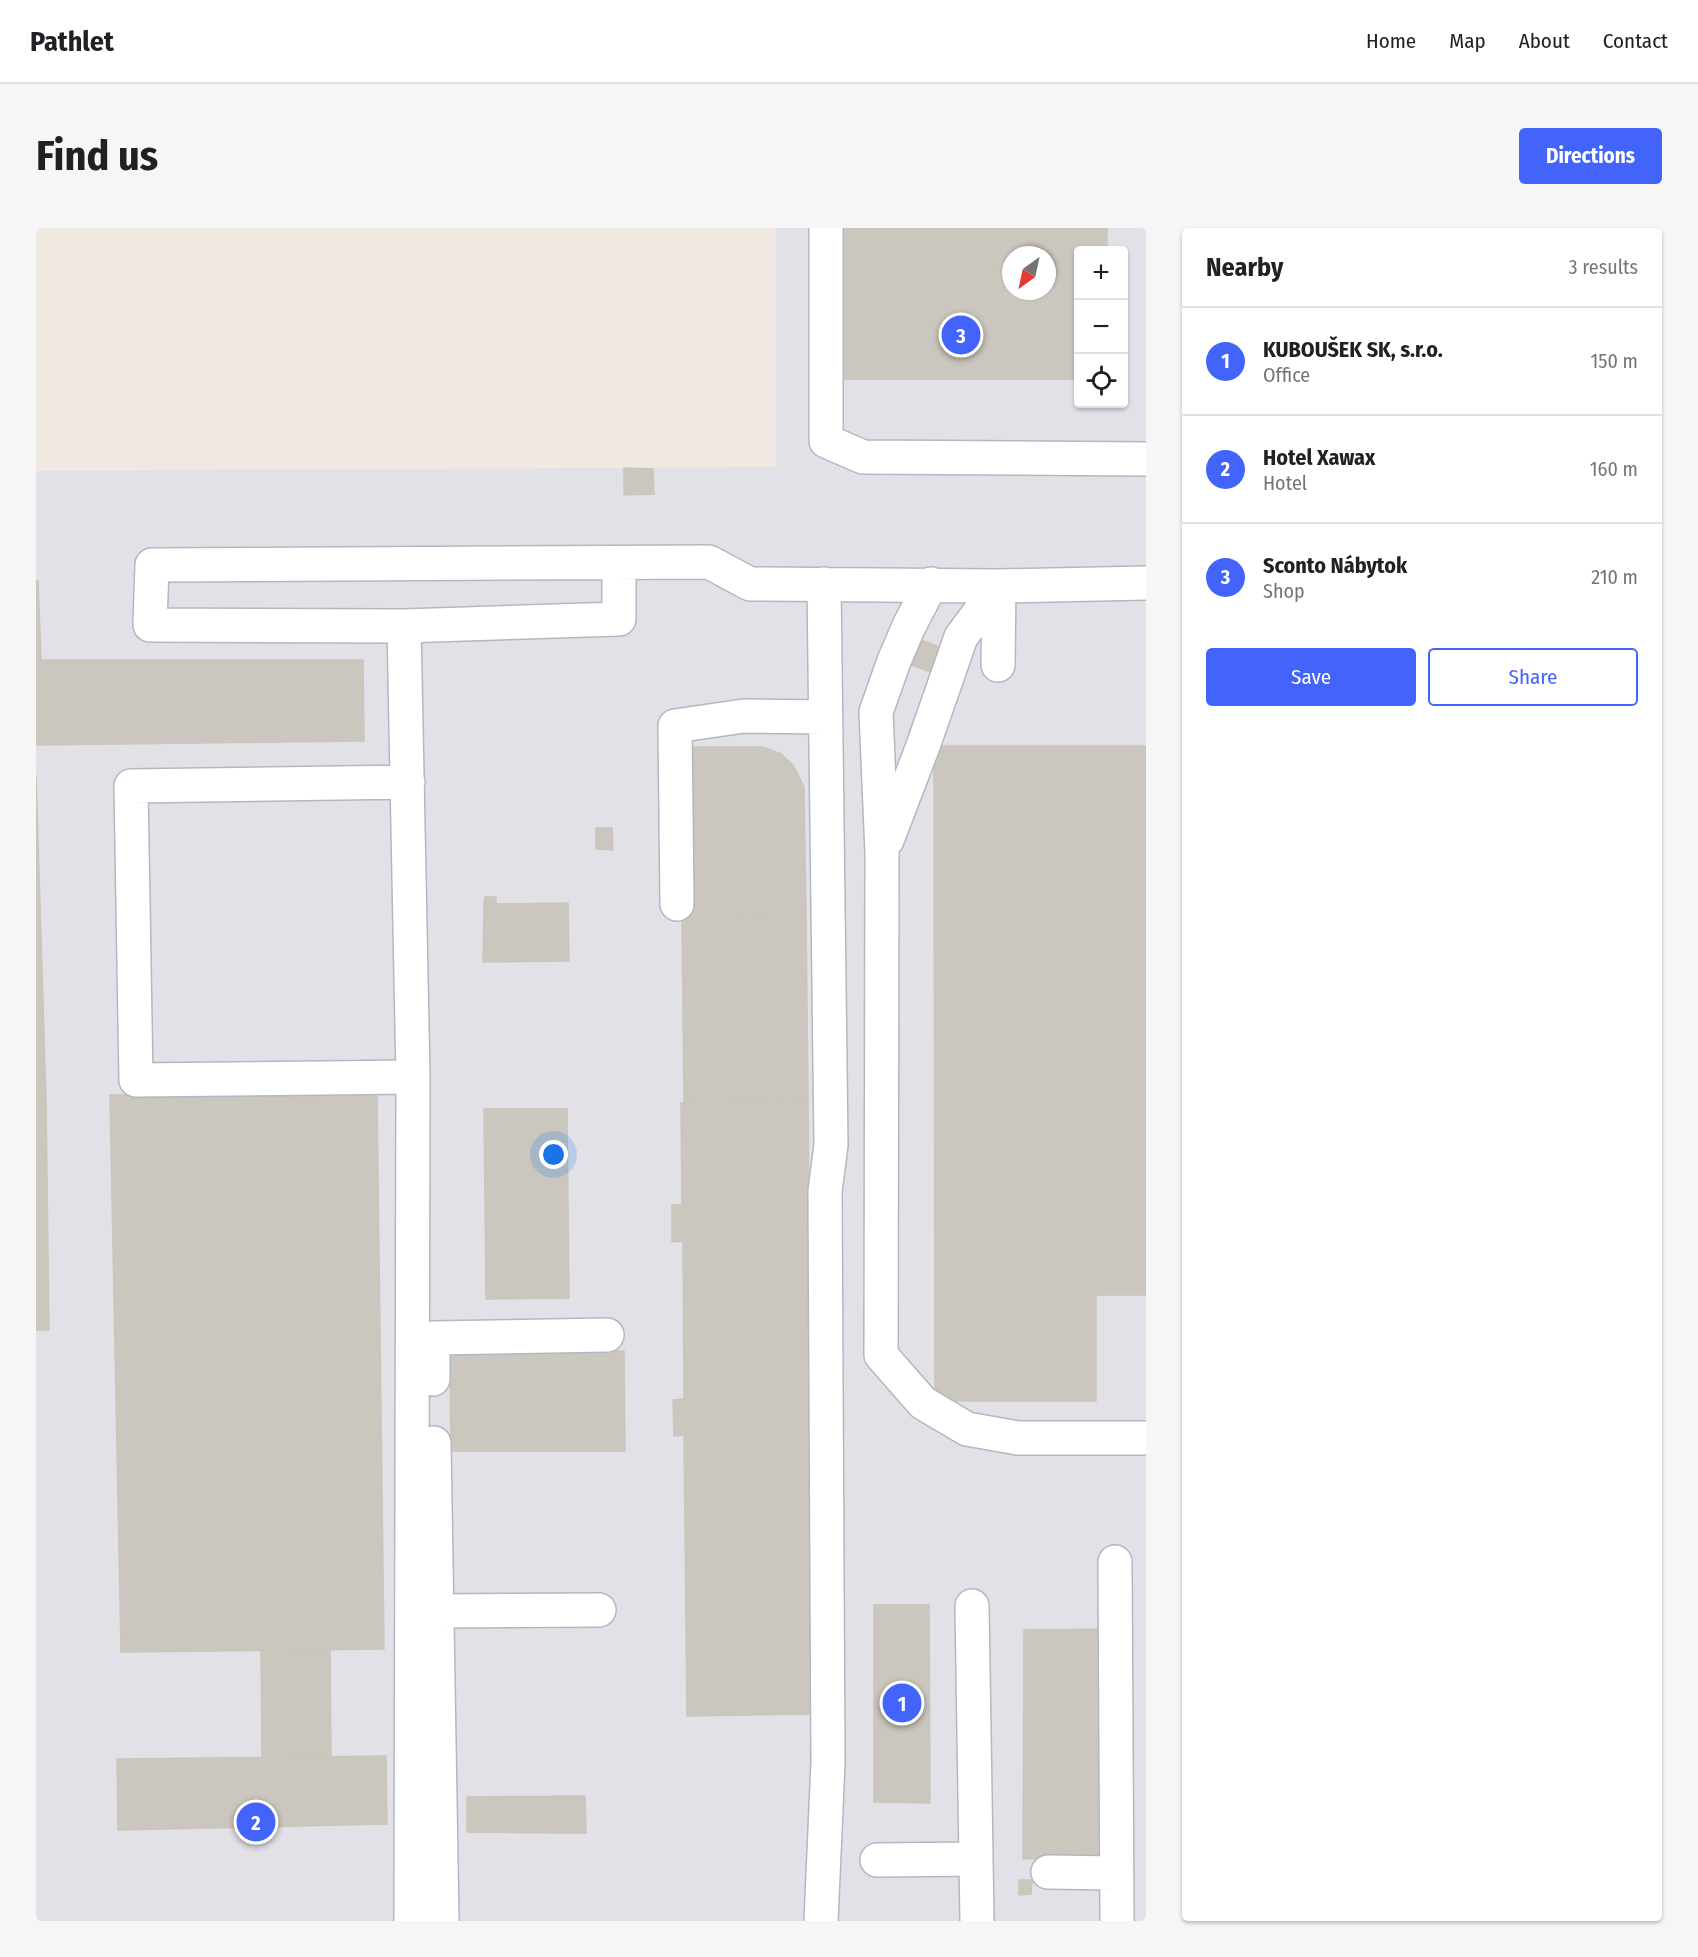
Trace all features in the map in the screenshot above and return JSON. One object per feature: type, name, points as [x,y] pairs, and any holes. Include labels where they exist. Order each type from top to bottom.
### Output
[{"type":"lane","points":[[826,228],[826,441],[863,457],[1146,459]]},
{"type":"lane","points":[[619,563],[619,619],[404,626],[150,625],[152,565],[709,562],[750,584],[999,586],[1146,583]]},
{"type":"lane","points":[[821,1921],[828,1763],[825,1191],[831,1145],[824,584]]},
{"type":"lane","points":[[931,584],[909,626],[876,712],[882,853],[882,1355],[923,1403],[967,1429],[1018,1438],[1146,1438]]},
{"type":"lane","points":[[998,665],[999,586]]},
{"type":"lane","points":[[882,853],[961,637],[999,586]]},
{"type":"lane","points":[[404,626],[413,1077],[411,1921]]},
{"type":"lane","points":[[677,904],[675,726],[744,716],[825,717]]},
{"type":"lane","points":[[408,782],[131,786],[136,1080],[413,1077]]},
{"type":"lane","points":[[442,1921],[433,1338],[607,1335]]},
{"type":"lane","points":[[1115,1562],[1116,1921]]},
{"type":"lane","points":[[972,1606],[977,1921]]},
{"type":"lane","points":[[437,1611],[599,1610]]},
{"type":"lane","points":[[877,1860],[976,1859]]},
{"type":"lane","points":[[1048,1872],[1116,1873]]},
{"type":"shaded area","points":[[776,228],[1146,228],[1146,1921],[36,1921],[36,471],[776,467]]},
{"type":"building","points":[[844,228],[1107,228],[1107,246],[1074,246],[1074,379],[844,379]]},
{"type":"building","points":[[624,468],[653,469],[654,494],[624,495]]},
{"type":"building","points":[[36,581],[38,581],[41,660],[363,660],[364,741],[36,745]]},
{"type":"building","points":[[915,638],[940,647],[931,672],[906,663]]},
{"type":"building","points":[[934,746],[1146,746],[1146,1295],[1096,1295],[1096,1401],[935,1401]]},
{"type":"building","points":[[693,747],[763,747],[781,754],[793,765],[804,787],[806,912],[682,914],[682,912],[694,911]]},
{"type":"building","points":[[36,775],[46,1100],[36,1100]]},
{"type":"building","points":[[596,828],[612,828],[613,850],[596,849]]},
{"type":"building","points":[[485,897],[496,897],[496,904],[568,903],[569,961],[483,962]]},
{"type":"building","points":[[806,912],[808,1101],[684,1103],[682,914]]},
{"type":"building","points":[[110,1095],[377,1096],[384,1649],[121,1652]]},
{"type":"building","points":[[36,1100],[46,1100],[49,1330],[36,1330]]},
{"type":"building","points":[[808,1101],[813,1714],[687,1716],[684,1435],[674,1436],[673,1400],[684,1399],[683,1241],[672,1242],[672,1205],[682,1205],[681,1103]]},
{"type":"building","points":[[484,1109],[567,1109],[569,1298],[486,1299]]},
{"type":"building","points":[[624,1351],[625,1451],[451,1451],[450,1355]]},
{"type":"building","points":[[874,1605],[929,1605],[930,1803],[874,1802]]},
{"type":"building","points":[[1108,1629],[1110,1857],[1023,1859],[1024,1630]]},
{"type":"building","points":[[330,1649],[331,1756],[262,1757],[261,1650]]},
{"type":"building","points":[[386,1756],[387,1824],[118,1830],[117,1759]]},
{"type":"building","points":[[554,1796],[554,1833],[467,1832],[467,1797]]},
{"type":"building","points":[[554,1796],[585,1796],[586,1833],[554,1833]]},
{"type":"building","points":[[1019,1880],[1032,1880],[1031,1894],[1019,1895]]},
{"type":"place","name":"Sconto Nábytok","points":[[961,335]]},
{"type":"place","name":"KUBOUŠEK SK, s.r.o.","points":[[902,1703]]},
{"type":"place","name":"Hotel Xawax","points":[[256,1822]]}]
